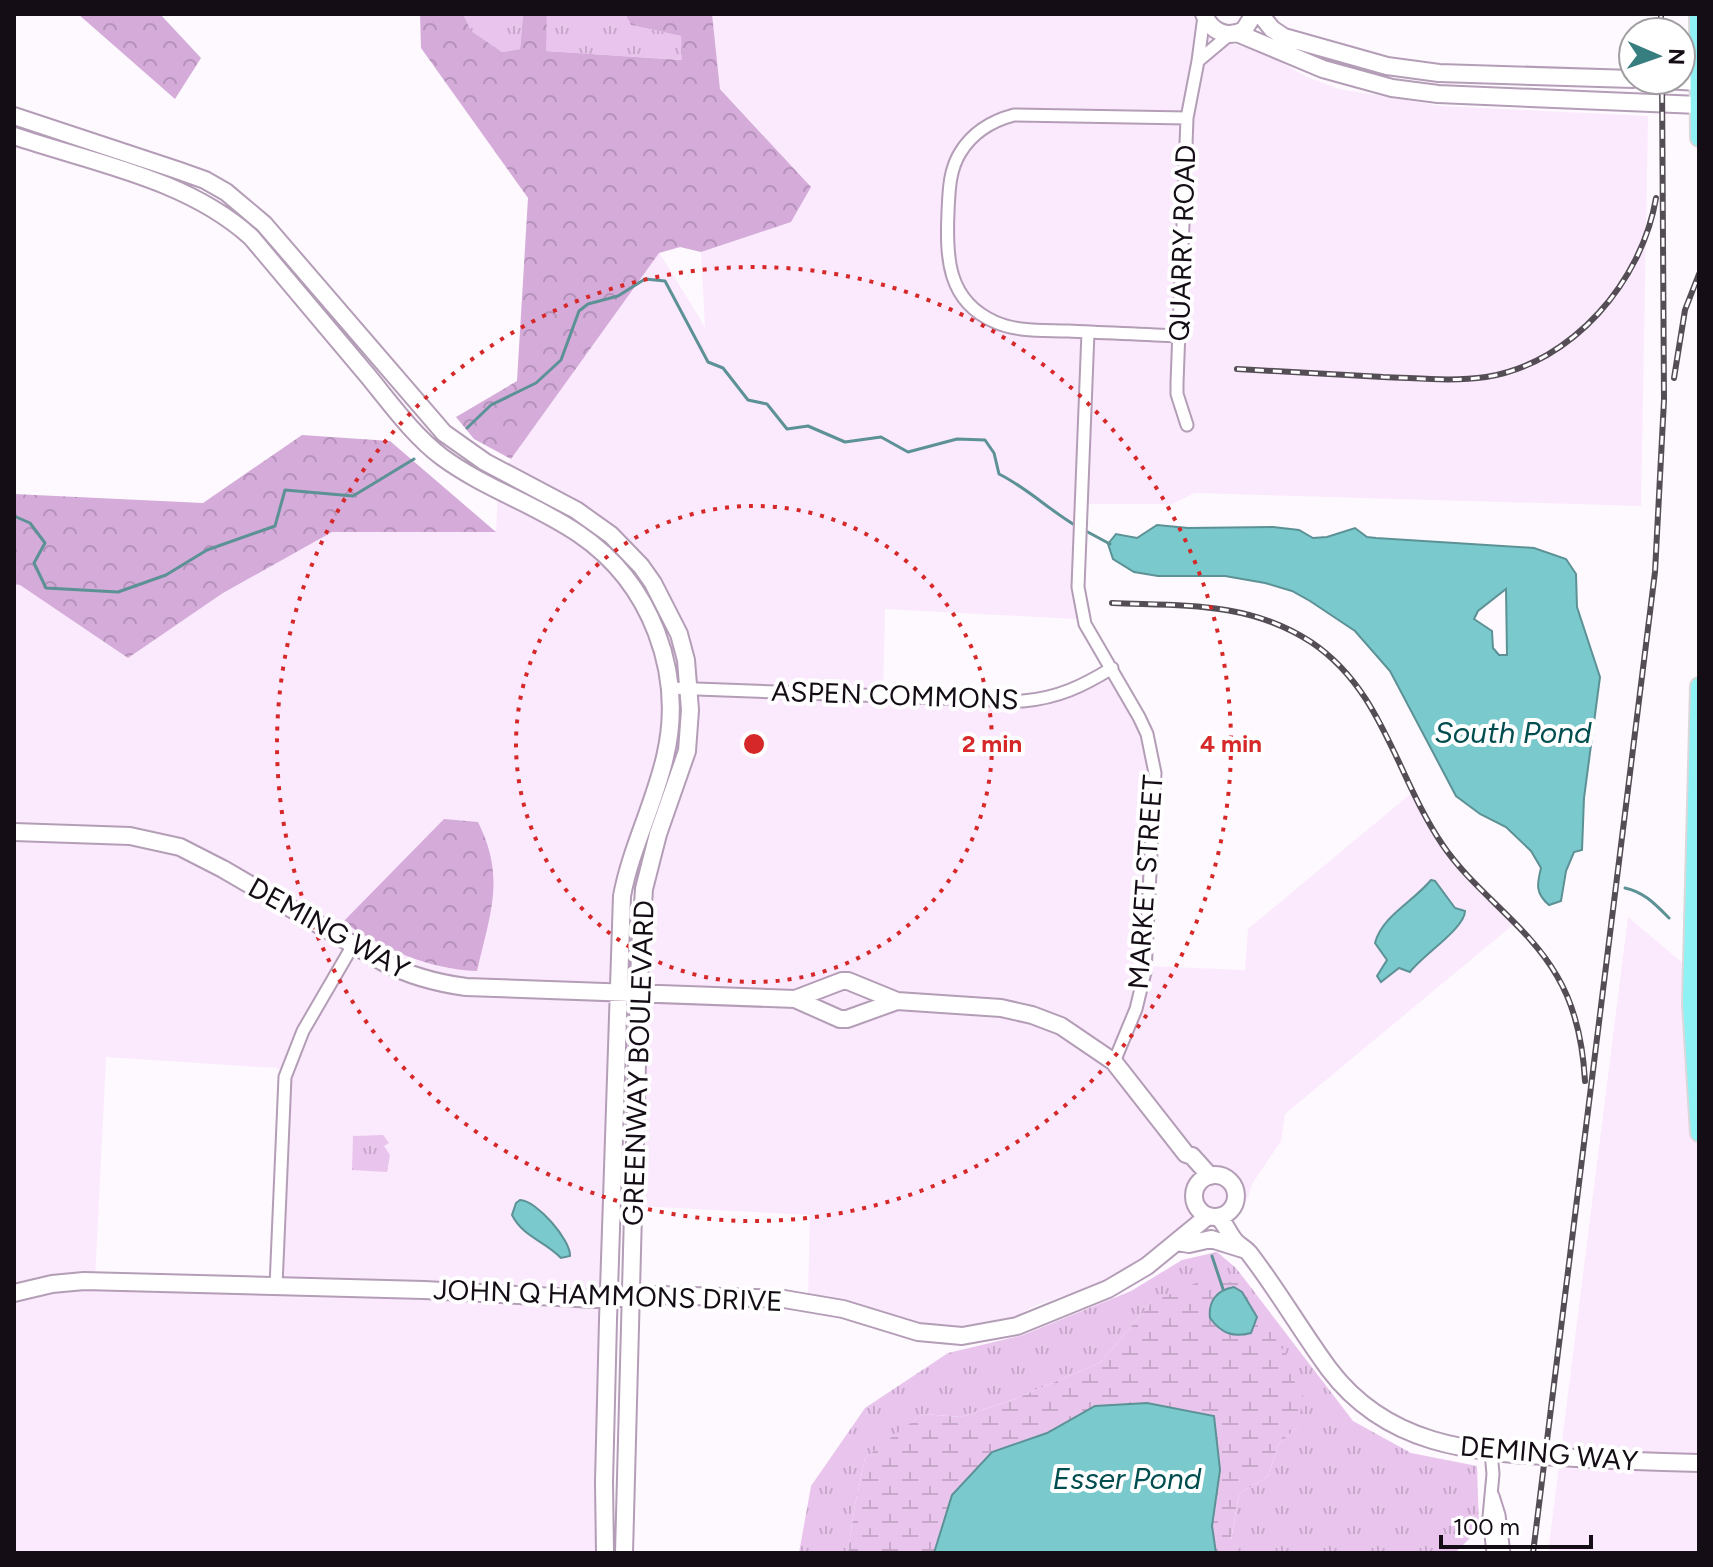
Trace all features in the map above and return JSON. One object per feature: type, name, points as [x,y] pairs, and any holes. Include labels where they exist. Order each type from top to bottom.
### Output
[{"type":"main road","points":[[1698,14],[1699,138]]},
{"type":"main road","points":[[1699,686],[1691,1003],[1699,1133]]},
{"type":"street","points":[[1198,61],[1250,24],[1257,14],[1284,37],[1387,66],[1439,73],[1617,79]]},
{"type":"street","points":[[1204,15],[1213,29],[1323,69],[1392,88],[1438,94],[1699,105]]},
{"type":"street","name":"QUARRY ROAD","points":[[1187,425],[1177,394],[1187,118],[1204,15]]},
{"type":"street","points":[[1178,336],[1025,329],[997,324],[962,295],[951,275],[947,239],[950,185],[957,159],[980,130],[1014,115],[1187,118]]},
{"type":"street","name":"GREENWAY BOULEVARD","points":[[14,116],[205,180],[247,208],[444,433],[485,462],[576,510],[629,552],[653,583],[679,634],[690,688],[687,751],[658,834],[644,889],[638,993],[624,1553]]},
{"type":"street","name":"GREENWAY BOULEVARD","points":[[14,136],[185,193],[236,224],[272,262],[425,443],[463,471],[565,526],[604,554],[632,587],[653,622],[670,688],[669,732],[665,757],[627,868],[622,896],[604,1482],[605,1553]]},
{"type":"street","name":"MARKET STREET","points":[[1088,332],[1078,587],[1085,624],[1147,734],[1155,773],[1145,972],[1136,1009],[1114,1062]]},
{"type":"street","name":"ASPEN COMMONS","points":[[670,688],[1023,701],[1045,699],[1081,688],[1112,668]]},
{"type":"street","name":"DEMING WAY","points":[[14,832],[130,836],[180,847],[403,972],[437,983],[466,987],[795,999],[840,1019],[897,1001]]},
{"type":"street","points":[[276,1286],[285,1077],[303,1031],[353,945]]},
{"type":"street","name":"DEMING WAY","points":[[795,999],[842,981],[897,1001],[990,1006],[1032,1015],[1061,1026],[1114,1062],[1186,1154],[1192,1156],[1204,1181]]},
{"type":"street","points":[[1221,1176],[1231,1183],[1235,1198],[1214,1211],[1194,1195],[1204,1181],[1221,1176]]},
{"type":"street","name":"DEMING WAY","points":[[1214,1211],[1247,1250],[1330,1370],[1368,1408],[1402,1430],[1469,1450],[1699,1463]]},
{"type":"street","name":"JOHN Q HAMMONS DRIVE","points":[[14,1293],[71,1281],[609,1298],[631,1295],[803,1300],[918,1332],[978,1334],[1017,1326],[1108,1289],[1147,1266],[1176,1242],[1180,1229],[1214,1211]]},
{"type":"street","points":[[1176,1242],[1189,1244],[1211,1239],[1247,1250]]},
{"type":"street","points":[[1491,1452],[1489,1517],[1493,1553]]},
{"type":"street","points":[[1491,1492],[1499,1515],[1504,1553]]},
{"type":"shaded area","points":[[712,14],[1192,14],[1207,36],[1264,53],[1307,77],[1339,89],[1441,106],[1648,116],[1641,506],[1195,493],[1172,504],[1082,504],[1078,560],[1085,624],[1076,619],[885,609],[883,695],[1018,702],[1114,671],[1152,751],[1146,966],[1245,970],[1248,929],[1414,791],[1445,850],[1514,924],[1285,1114],[1281,1141],[1252,1184],[1248,1198],[1161,1247],[1120,1275],[1032,1307],[1006,1322],[942,1331],[808,1297],[810,1215],[637,1206],[649,903],[688,766],[695,691],[671,688],[671,711],[627,868],[598,1553],[14,1553],[14,584],[20,585],[128,658],[223,593],[332,532],[496,531],[499,476],[659,252],[705,327],[701,252],[791,222],[811,187],[720,88]],"holes":[[[106,1057],[277,1068],[285,1077],[276,1286],[95,1281]]]},
{"type":"shaded area","points":[[1628,917],[1692,971],[1699,1133],[1699,1553],[1548,1553]]},
{"type":"green space","points":[[78,14],[160,14],[201,58],[175,99]]},
{"type":"green space","points":[[420,14],[463,14],[471,31],[502,52],[520,49],[523,14],[547,14],[546,51],[682,60],[681,36],[631,25],[625,14],[712,14],[720,89],[811,187],[791,222],[701,252],[680,247],[659,253],[511,459],[474,439],[456,417],[517,381],[528,198],[421,48]]},
{"type":"green space","points":[[463,14],[523,14],[520,49],[502,52],[470,31]]},
{"type":"green space","points":[[547,14],[625,14],[631,25],[681,36],[683,60],[545,51]]},
{"type":"green space","points":[[302,435],[390,441],[496,532],[332,532],[223,593],[128,658],[20,585],[14,584],[14,494],[203,503]]},
{"type":"green space","points":[[444,819],[478,822],[487,842],[493,896],[477,971],[441,966],[407,956],[343,922]]},
{"type":"green space","points":[[383,1135],[389,1143],[384,1146],[390,1155],[387,1172],[352,1170],[353,1136]]},
{"type":"green space","points":[[1217,1252],[1236,1268],[1353,1421],[1411,1453],[1477,1466],[1479,1529],[1455,1553],[1239,1553],[1231,1540],[1239,1494],[1268,1476],[1278,1445],[1298,1426],[1152,1302],[1101,1362],[1015,1399],[961,1417],[923,1414],[865,1458],[848,1553],[799,1553],[811,1486],[865,1408],[948,1353],[1023,1335],[1131,1291],[1182,1260]]},
{"type":"green space","points":[[1205,1279],[1238,1283],[1297,1371],[1293,1379],[1303,1395],[1298,1426],[1278,1445],[1268,1476],[1239,1494],[1231,1539],[1239,1553],[848,1553],[865,1458],[893,1436],[923,1414],[961,1417],[1015,1399],[1101,1362],[1152,1302]]},
{"type":"water","name":"South Pond","points":[[1157,525],[1188,528],[1273,527],[1299,530],[1313,538],[1355,528],[1367,537],[1534,548],[1566,559],[1576,574],[1577,607],[1600,677],[1584,798],[1582,850],[1574,852],[1566,871],[1561,901],[1549,905],[1541,896],[1538,884],[1541,868],[1531,851],[1506,827],[1480,814],[1456,796],[1390,671],[1355,631],[1292,591],[1265,583],[1225,576],[1158,576],[1134,572],[1113,559],[1108,544],[1116,534],[1137,538]],"holes":[[[1506,589],[1507,655],[1499,655],[1493,648],[1492,631],[1474,619],[1478,611]]]},
{"type":"water","points":[[1431,880],[1455,908],[1465,911],[1463,918],[1410,972],[1399,968],[1381,982],[1377,976],[1387,960],[1375,943],[1379,933],[1391,917]]},
{"type":"water","points":[[520,1200],[535,1206],[551,1222],[565,1240],[570,1256],[561,1258],[522,1229],[512,1215]]},
{"type":"water","points":[[1234,1287],[1242,1292],[1257,1317],[1251,1333],[1228,1333],[1210,1318],[1215,1297]]},
{"type":"water","name":"Esser Pond","points":[[1147,1403],[1214,1416],[1220,1470],[1212,1526],[1216,1553],[934,1553],[952,1495],[992,1452],[1047,1433],[1095,1406]]},
{"type":"waterway","points":[[467,428],[491,405],[536,383],[561,360],[579,311],[588,304],[618,296],[645,279],[665,281],[708,362],[723,368],[748,400],[767,404],[787,429],[808,426],[845,442],[881,437],[908,452],[957,439],[985,440],[994,453],[999,474],[1078,527]]},
{"type":"waterway","points":[[14,516],[30,523],[45,543],[34,563],[46,588],[118,592],[166,575],[207,550],[275,526],[285,490],[353,496],[414,459]]},
{"type":"waterway","points":[[1084,530],[1110,544]]},
{"type":"waterway","points":[[1625,888],[1644,896],[1669,918]]},
{"type":"waterway","points":[[1212,1256],[1223,1289]]},
{"type":"railway","points":[[1533,1553],[1655,572],[1664,400],[1662,96]]},
{"type":"railway","points":[[1237,369],[1447,379],[1486,377],[1518,369],[1547,355],[1574,336],[1619,287],[1636,259],[1656,198]]},
{"type":"railway","points":[[1674,378],[1685,310],[1699,274]]},
{"type":"railway","points":[[1112,603],[1190,606],[1239,612],[1287,629],[1311,642],[1335,662],[1372,709],[1442,844],[1469,878],[1531,941],[1557,976],[1577,1027],[1585,1081]]}]
